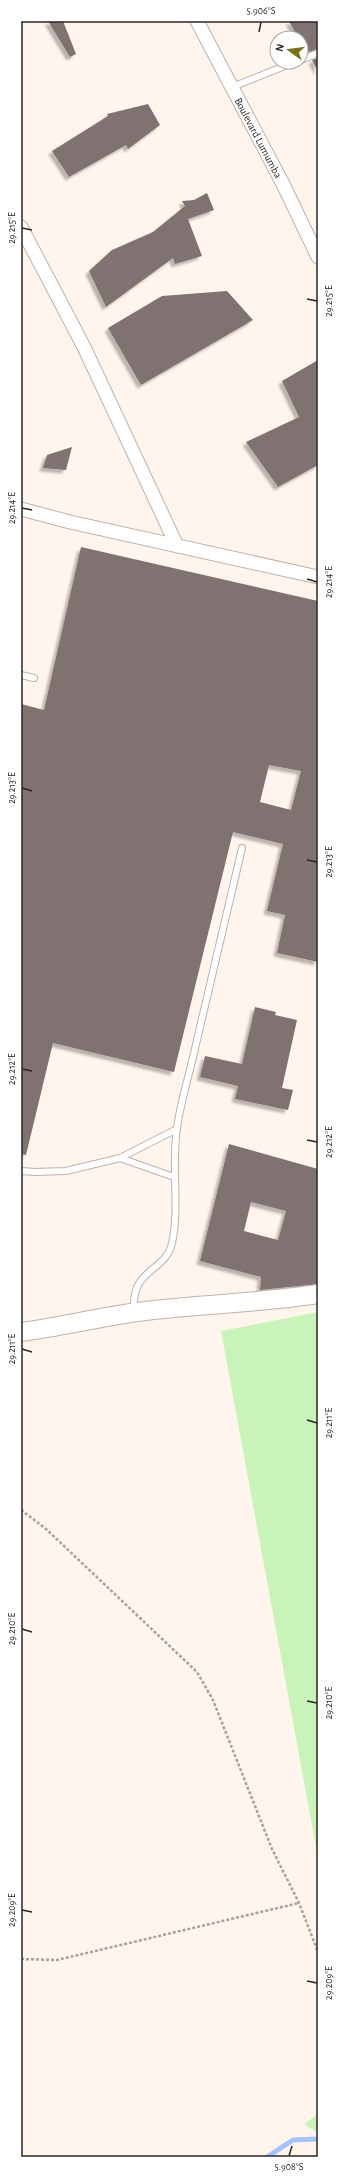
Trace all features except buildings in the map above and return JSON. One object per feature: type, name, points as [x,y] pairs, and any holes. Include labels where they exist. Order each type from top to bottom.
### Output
[{"type":"street","name":"Boulevard Lumumba","points":[[197,21],[230,88],[283,184],[318,256]]},
{"type":"street","points":[[21,227],[84,347],[177,546]]},
{"type":"street","points":[[21,509],[177,546],[318,577]]},
{"type":"street","points":[[21,1332],[62,1327],[144,1311],[277,1300],[318,1294]]},
{"type":"lane","points":[[230,88],[275,70]]},
{"type":"lane","points":[[21,675],[34,678]]},
{"type":"lane","points":[[144,1311],[134,1305],[134,1292],[140,1281],[162,1261],[171,1249],[175,1228],[174,1178],[176,1129],[242,848]]},
{"type":"lane","points":[[21,1171],[66,1171],[120,1158],[176,1129]]},
{"type":"lane","points":[[120,1158],[174,1178]]},
{"type":"path","points":[[21,1510],[51,1533],[197,1672],[213,1700],[272,1849],[299,1903],[318,1952]]},
{"type":"path","points":[[21,1959],[56,1960],[299,1903]]},
{"type":"green space","points":[[318,1312],[318,1858],[221,1331]]},
{"type":"green space","points":[[318,2114],[318,2133],[304,2124]]},
{"type":"waterway","points":[[267,2157],[293,2140],[318,2139]]}]
